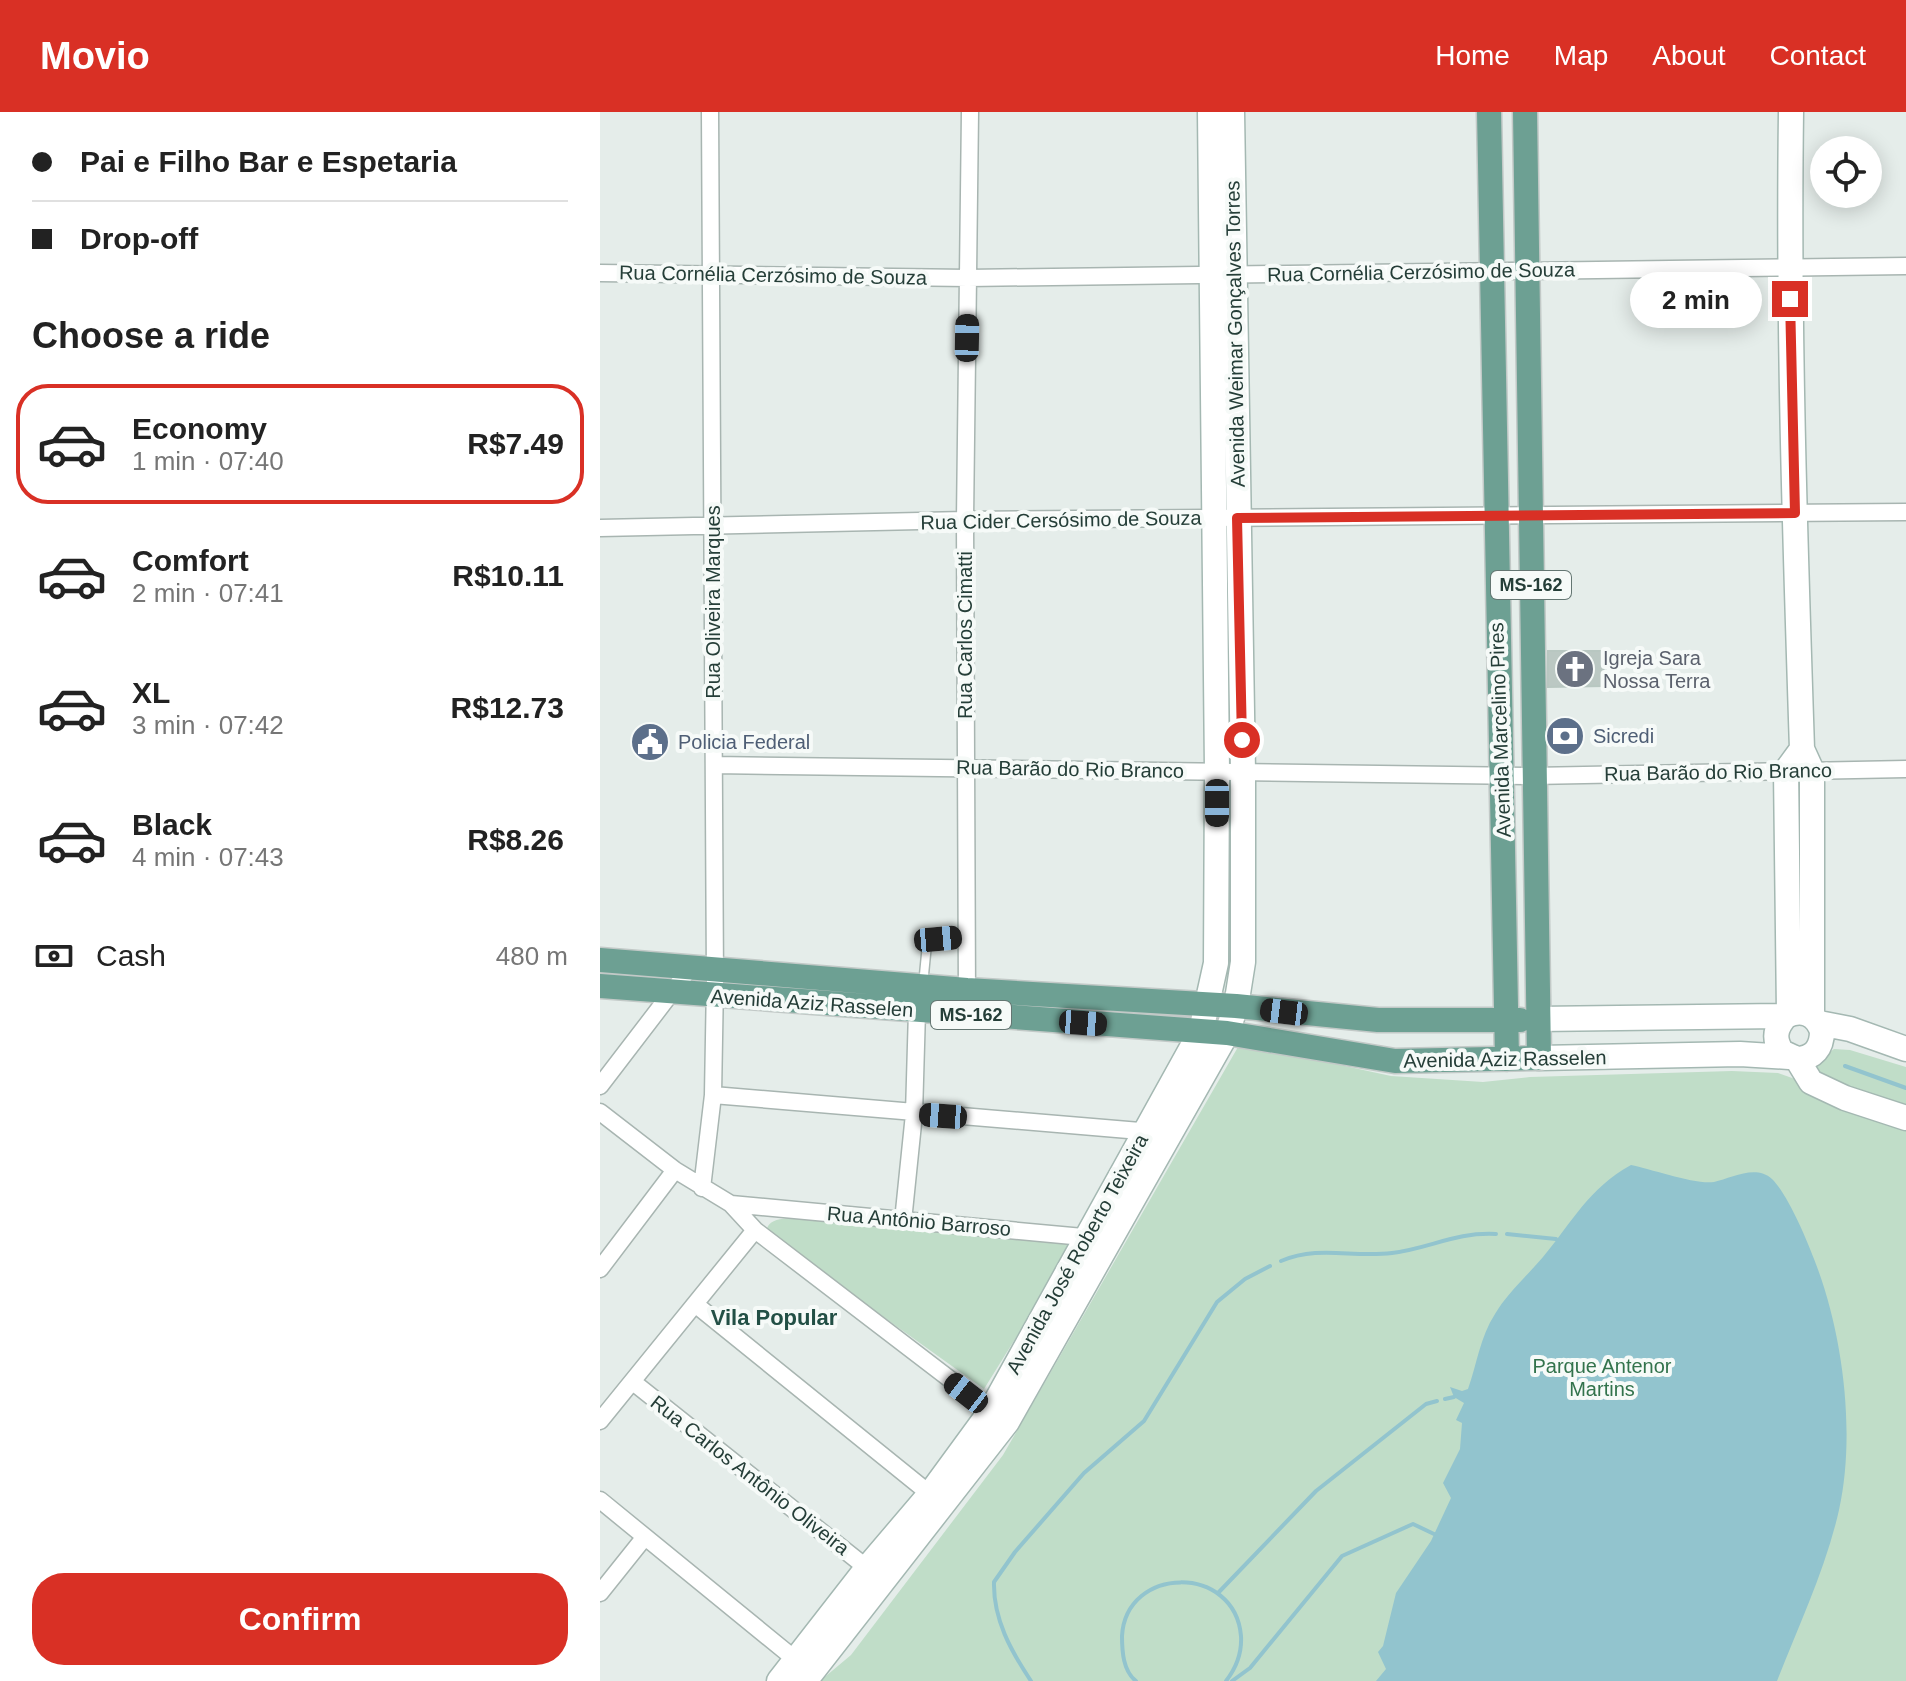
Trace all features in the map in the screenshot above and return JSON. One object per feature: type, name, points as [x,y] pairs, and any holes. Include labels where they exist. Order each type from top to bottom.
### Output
[{"type":"main road","name":"Avenida Weimar Gonçalves Torres","points":[[1209,1004],[1216,963],[1217,771],[1226,518],[1223,275],[1210,112]]},
{"type":"main road","name":"Avenida Weimar Gonçalves Torres","points":[[1223,275],[1232,112]]},
{"type":"main road","name":"Avenida Marcelino Pires","points":[[1489,112],[1494,516],[1507,1059]]},
{"type":"main road","name":"Avenida Marcelino Pires","points":[[1525,112],[1532,776],[1539,1058]]},
{"type":"main road","points":[[1791,112],[1789,268],[1795,513],[1811,799],[1802,1018]]},
{"type":"main road","name":"Avenida Weimar Gonçalves Torres","points":[[1226,518],[1243,772],[1243,962],[1236,1006],[1227,1033]]},
{"type":"main road","points":[[1802,1018],[1786,771],[1807,760]]},
{"type":"main road","points":[[1786,800],[1811,799]]},
{"type":"main road","name":"Avenida Aziz Rasselen","points":[[600,960],[917,1011],[1227,1033],[1395,1061],[1740,1054],[1793,1058]]},
{"type":"main road","name":"Avenida Aziz Rasselen","points":[[600,986],[673,992],[709,978],[923,986],[1236,1006],[1378,1020],[1802,1018],[1850,1029],[1906,1049]]},
{"type":"main road","name":"Avenida José Roberto Teixeira","points":[[1157,1134],[1201,1031],[1209,1004]]},
{"type":"main road","points":[[1802,1018],[1777,1030],[1776,1038],[1778,1046],[1793,1058],[1811,1082],[1845,1098],[1906,1118]]},
{"type":"main road","points":[[1793,1058],[1806,1058],[1819,1048],[1822,1031],[1802,1018]]},
{"type":"main road","name":"Avenida José Roberto Teixeira","points":[[779,1681],[804,1671],[999,1417],[1157,1134],[1227,1033]]},
{"type":"main road","name":"Avenida José Roberto Teixeira","points":[[804,1671],[867,1568],[999,1417]]},
{"type":"street","name":"Rua Oliveira Marques","points":[[702,1188],[713,1095],[709,978],[714,765],[710,112]]},
{"type":"street","name":"Rua Carlos Cimatti","points":[[966,1015],[965,520],[970,112]]},
{"type":"street","name":"Rua Cornélia Cerzósimo de Souza","points":[[600,273],[968,278],[1906,266]]},
{"type":"street","name":"Rua Cider Cersósimo de Souza","points":[[600,528],[713,528],[965,520],[1906,512]]},
{"type":"street","name":"Rua Barão do Rio Branco","points":[[1807,760],[1906,769]]},
{"type":"street","name":"Rua Barão do Rio Branco","points":[[714,765],[1532,776],[1786,771]]},
{"type":"street","points":[[600,1086],[673,992],[709,978]]},
{"type":"street","points":[[903,1221],[914,1114],[917,1011]]},
{"type":"street","points":[[713,1095],[1157,1134]]},
{"type":"street","points":[[600,1112],[675,1170],[731,1204],[755,1230],[999,1417]]},
{"type":"street","points":[[600,1269],[675,1170]]},
{"type":"street","name":"Rua Antônio Barroso","points":[[731,1204],[1097,1240]]},
{"type":"street","points":[[600,1421],[755,1230]]},
{"type":"street","points":[[695,1304],[930,1494]]},
{"type":"street","name":"Rua Carlos Antônio Oliveira","points":[[633,1382],[867,1568]]},
{"type":"street","points":[[600,1500],[804,1671]]},
{"type":"street","points":[[600,1593],[644,1538]]},
{"type":"lane","points":[[923,986],[927,944],[938,939],[967,936]]},
{"type":"green space","name":"Parque Antenor Martins","points":[[1238,1047],[1266,1049],[1391,1076],[1483,1082],[1530,1077],[1732,1071],[1778,1073],[1809,1084],[1809,1068],[1834,1049],[1850,1050],[1906,1067],[1906,1681],[820,1681],[851,1655],[1003,1455]]},
{"type":"green space","points":[[790,1218],[1076,1241],[984,1389],[772,1237],[767,1228],[769,1225]]},
{"type":"water","points":[[1631,1165],[1706,1182],[1751,1172],[1772,1179],[1790,1206],[1806,1240],[1833,1318],[1844,1383],[1844,1480],[1827,1553],[1777,1681],[1376,1681],[1386,1669],[1378,1652],[1383,1646],[1396,1593],[1431,1541],[1451,1498],[1443,1483],[1460,1449],[1462,1423],[1456,1420],[1464,1403],[1454,1397],[1450,1387],[1462,1391],[1468,1389],[1486,1332],[1500,1306],[1592,1195]]},
{"type":"building","name":"Igreja Sara Nossa Terra","points":[[1548,651],[1603,651],[1604,686],[1548,687]]},
{"type":"waterway","points":[[1845,1066],[1906,1088]]},
{"type":"waterway","points":[[1281,1261],[1322,1253],[1392,1253],[1468,1235],[1496,1234]]},
{"type":"waterway","points":[[1507,1234],[1556,1239]]},
{"type":"waterway","points":[[1031,1681],[1000,1622],[994,1582],[1015,1552],[1084,1473],[1144,1421],[1217,1302],[1245,1279],[1270,1266]]},
{"type":"waterway","points":[[1445,1399],[1454,1397]]},
{"type":"waterway","points":[[1218,1593],[1316,1491],[1426,1404],[1437,1401]]},
{"type":"waterway","points":[[1232,1681],[1250,1668],[1342,1556],[1413,1524],[1434,1534]]},
{"type":"waterway","points":[[1136,1681],[1128,1672],[1123,1654],[1122,1636],[1128,1613],[1141,1596],[1160,1586],[1181,1582],[1202,1586],[1220,1596],[1234,1612],[1241,1648],[1236,1665],[1226,1681]]},
{"type":"place","name":"Igreja Sara Nossa Terra","points":[[1575,669]]},
{"type":"place","name":"Sicredi","points":[[1565,736]]},
{"type":"place","name":"Policia Federal","points":[[650,742]]},
{"type":"district","name":"Vila Popular","points":[[774,1317]]},
{"type":"route","points":[[1242,740],[1237,518],[1795,513],[1790,299]]}]
